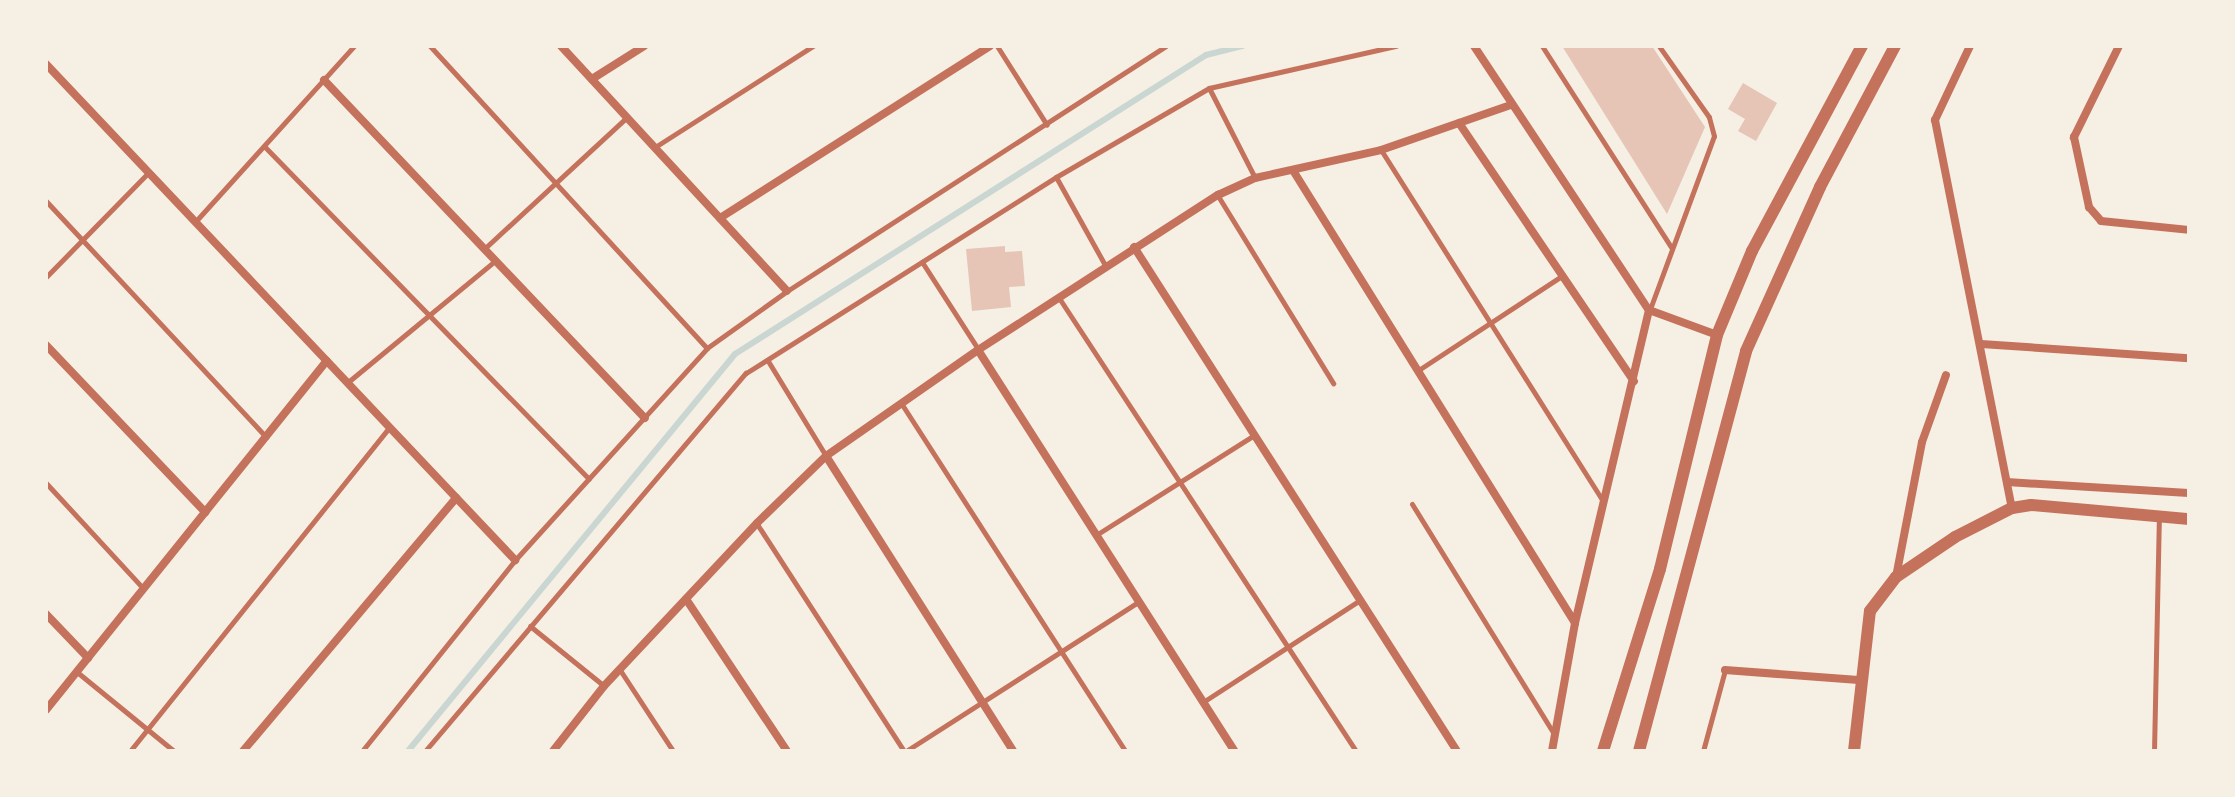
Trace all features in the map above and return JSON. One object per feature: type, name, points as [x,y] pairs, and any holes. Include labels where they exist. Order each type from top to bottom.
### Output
[{"type":"street","points":[[561,46],[787,291]]},
{"type":"street","points":[[592,79],[644,46]]},
{"type":"street","points":[[720,218],[990,46]]},
{"type":"street","points":[[1474,46],[1649,310],[1717,335]]},
{"type":"street","points":[[1603,751],[1660,569],[1717,335],[1752,251],[1862,46]]},
{"type":"street","points":[[1639,751],[1746,351],[1820,187],[1895,46]]},
{"type":"street","points":[[1970,46],[1935,120],[2012,508]]},
{"type":"street","points":[[2119,46],[2074,137],[2089,207],[2101,221],[2189,230]]},
{"type":"street","points":[[46,64],[515,560]]},
{"type":"street","points":[[324,80],[645,418]]},
{"type":"street","points":[[553,751],[604,686],[757,523],[826,456],[978,350],[1218,195],[1255,178],[1294,172],[1381,150],[1511,105]]},
{"type":"street","points":[[1459,123],[1560,277],[1634,381]]},
{"type":"street","points":[[1294,172],[1575,623]]},
{"type":"street","points":[[1134,247],[1457,751]]},
{"type":"street","points":[[1552,751],[1575,623],[1649,310]]},
{"type":"street","points":[[1981,344],[2189,358]]},
{"type":"street","points":[[46,345],[205,512]]},
{"type":"street","points":[[978,350],[1234,751]]},
{"type":"street","points":[[46,710],[327,361]]},
{"type":"street","points":[[1896,577],[1922,442],[1946,375]]},
{"type":"street","points":[[826,456],[1013,751]]},
{"type":"street","points":[[2007,482],[2189,493]]},
{"type":"street","points":[[243,751],[456,498]]},
{"type":"street","points":[[1854,751],[1859,680],[1870,611],[1896,577],[1955,537],[2012,508],[2159,514],[2189,519]]},
{"type":"street","points":[[686,599],[787,751]]},
{"type":"street","points":[[46,614],[88,658]]},
{"type":"street","points":[[1725,670],[1859,680]]},
{"type":"lane","points":[[195,222],[354,46]]},
{"type":"lane","points":[[430,46],[707,348]]},
{"type":"lane","points":[[655,147],[813,46]]},
{"type":"lane","points":[[997,46],[1047,125]]},
{"type":"lane","points":[[362,751],[515,560],[707,348],[787,291],[1166,46]]},
{"type":"lane","points":[[425,751],[746,373],[1056,177],[1209,88],[1396,46]]},
{"type":"lane","points":[[1542,46],[1671,248]]},
{"type":"lane","points":[[1649,310],[1714,136],[1709,117],[1659,46]]},
{"type":"lane","points":[[1209,88],[1255,178]]},
{"type":"lane","points":[[484,249],[627,117]]},
{"type":"lane","points":[[264,146],[589,479]]},
{"type":"lane","points":[[1381,150],[1486,324],[1604,503]]},
{"type":"lane","points":[[46,277],[148,172]]},
{"type":"lane","points":[[1056,177],[1106,267]]},
{"type":"lane","points":[[1218,195],[1333,383]]},
{"type":"lane","points":[[46,201],[266,437]]},
{"type":"lane","points":[[347,383],[495,261]]},
{"type":"lane","points":[[922,262],[978,350]]},
{"type":"lane","points":[[1416,371],[1560,277]]},
{"type":"lane","points":[[1059,297],[1356,751]]},
{"type":"lane","points":[[768,361],[826,456]]},
{"type":"lane","points":[[901,402],[1125,751]]},
{"type":"lane","points":[[130,751],[390,427]]},
{"type":"lane","points":[[1096,535],[1255,434]]},
{"type":"lane","points":[[46,483],[144,589]]},
{"type":"lane","points":[[1412,504],[1554,734]]},
{"type":"lane","points":[[2154,751],[2159,514]]},
{"type":"lane","points":[[757,523],[905,751],[1138,601]]},
{"type":"lane","points":[[1203,702],[1360,600]]},
{"type":"lane","points":[[530,626],[604,686]]},
{"type":"lane","points":[[620,670],[673,751]]},
{"type":"lane","points":[[1703,751],[1725,670]]},
{"type":"lane","points":[[77,672],[174,751]]},
{"type":"building","points":[[1562,46],[1652,46],[1705,127],[1667,214]]},
{"type":"building","points":[[1743,83],[1777,103],[1756,141],[1738,131],[1745,119],[1728,109]]},
{"type":"building","points":[[1005,246],[1005,252],[1022,251],[1025,286],[1009,287],[1011,307],[972,311],[966,249]]},
{"type":"waterway","points":[[408,751],[735,354],[1206,55],[1243,46]]}]
